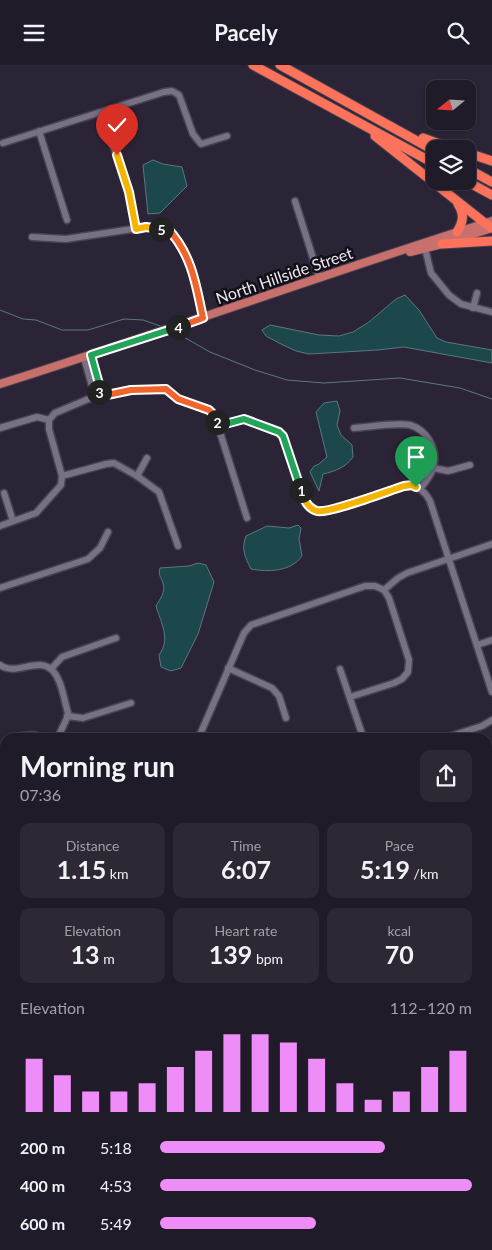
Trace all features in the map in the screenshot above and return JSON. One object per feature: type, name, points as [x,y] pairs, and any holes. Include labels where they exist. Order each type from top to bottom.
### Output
[{"type":"highway","points":[[252,65],[426,159]]},
{"type":"highway","points":[[280,65],[426,146]]},
{"type":"highway","points":[[347,101],[357,103],[428,140]]},
{"type":"highway","points":[[338,110],[377,138],[458,204],[489,225]]},
{"type":"highway","points":[[476,156],[492,161]]},
{"type":"highway","points":[[476,173],[492,182]]},
{"type":"highway","points":[[476,186],[492,195]]},
{"type":"highway","points":[[457,232],[461,226],[463,216],[458,204]]},
{"type":"highway","points":[[442,244],[492,241]]},
{"type":"main road","points":[[424,245],[457,232],[489,225]]},
{"type":"main road","points":[[424,245],[442,244],[489,225]]},
{"type":"main road","name":"North Hillside Street","points":[[0,384],[164,332],[342,269],[424,245]]},
{"type":"street","points":[[4,143],[172,91],[179,95],[193,134],[201,144],[227,137]]},
{"type":"street","points":[[102,113],[129,192],[136,229]]},
{"type":"street","points":[[39,131],[67,220]]},
{"type":"street","points":[[295,201],[319,277]]},
{"type":"street","points":[[32,237],[66,239],[146,227],[168,229],[187,255],[195,280],[203,318]]},
{"type":"street","points":[[424,245],[429,267],[435,278],[455,300],[473,308],[492,312]]},
{"type":"street","points":[[473,308],[477,293]]},
{"type":"street","points":[[0,526],[31,516],[40,509],[61,485],[62,476],[49,429],[49,420],[55,413],[94,397],[99,384],[88,357]]},
{"type":"street","points":[[97,392],[107,395],[131,390],[166,389],[178,399],[209,410],[215,416],[247,518]]},
{"type":"street","points":[[0,427],[37,417],[49,420]]},
{"type":"street","points":[[218,426],[244,419],[279,432],[283,436],[304,501],[311,509],[316,511],[326,511],[412,485],[427,495],[492,692]]},
{"type":"street","points":[[354,428],[408,425],[416,428],[428,437],[434,459],[433,469],[420,489]]},
{"type":"street","points":[[137,476],[147,458]]},
{"type":"street","points":[[62,476],[114,463],[137,476],[159,492],[178,546]]},
{"type":"street","points":[[433,469],[448,471],[470,465]]},
{"type":"street","points":[[4,493],[13,521]]},
{"type":"street","points":[[0,588],[88,559],[100,548],[108,532]]},
{"type":"street","points":[[384,590],[403,575],[492,544]]},
{"type":"street","points":[[200,733],[244,633],[254,623],[365,586],[375,586],[384,590],[389,598],[408,657],[408,669],[402,679],[394,683],[350,697]]},
{"type":"street","points":[[50,669],[62,657],[116,638]]},
{"type":"street","points":[[477,645],[492,640]]},
{"type":"street","points":[[0,665],[13,671],[39,665],[50,669],[59,681],[68,716],[60,733]]},
{"type":"street","points":[[228,668],[272,688],[278,697],[286,718]]},
{"type":"street","points":[[340,669],[362,733]]},
{"type":"street","points":[[68,716],[83,718],[131,703]]},
{"type":"street","points":[[460,733],[482,726],[492,720]]},
{"type":"shaded area","points":[[153,160],[163,164],[182,167],[187,186],[160,213],[148,214],[143,165]]},
{"type":"shaded area","points":[[405,295],[419,310],[437,338],[446,342],[492,350],[492,363],[404,347],[309,354],[296,351],[279,343],[266,336],[262,330],[270,325],[319,335],[339,336],[353,332],[369,322],[396,299]]},
{"type":"shaded area","points":[[337,401],[340,411],[337,425],[341,435],[352,445],[353,457],[340,468],[323,474],[319,491],[310,472],[314,466],[327,457],[316,412],[324,403]]},
{"type":"shaded area","points":[[298,525],[301,528],[299,539],[302,556],[297,561],[279,570],[251,569],[244,553],[246,536],[267,526],[289,528]]},
{"type":"shaded area","points":[[198,563],[206,565],[214,582],[198,634],[181,668],[171,671],[161,667],[159,655],[163,649],[165,637],[156,606],[164,589],[160,568],[189,566]]},
{"type":"waterway","points":[[0,310],[23,319],[36,320],[62,330],[88,330],[124,319],[143,320],[163,327]]},
{"type":"waterway","points":[[173,331],[210,352],[255,370],[287,380],[324,383],[400,378],[460,388],[492,399]]},
{"type":"route","points":[[117,155],[129,192],[136,229],[146,227],[168,229],[177,239],[187,255],[195,280],[203,318],[91,355],[99,384],[97,392],[107,395],[131,390],[166,389],[178,399],[209,410],[215,416],[218,426],[244,419],[274,429],[283,436],[304,501],[311,509],[316,511],[326,511],[406,486],[412,485],[416,487]]}]
